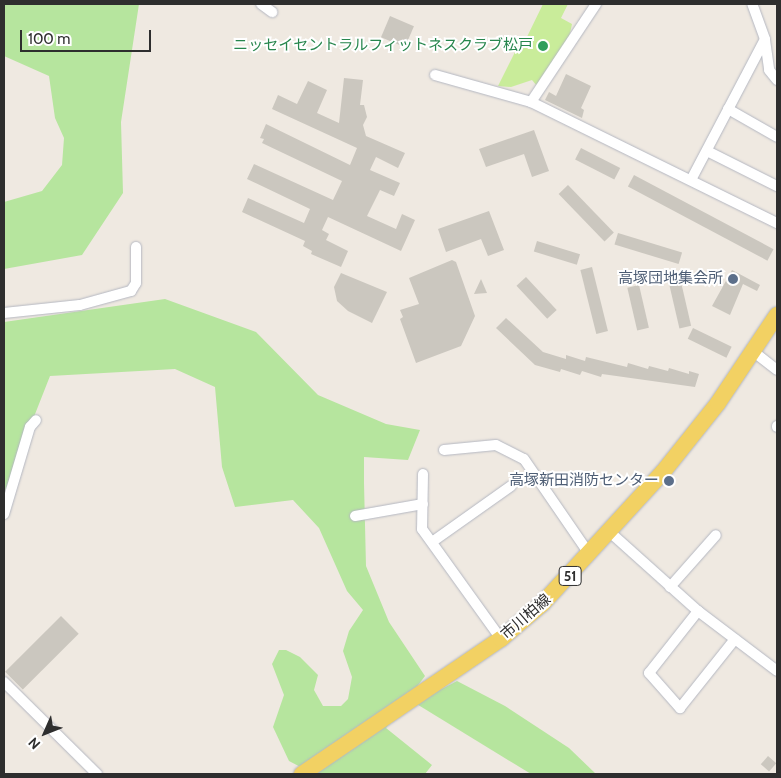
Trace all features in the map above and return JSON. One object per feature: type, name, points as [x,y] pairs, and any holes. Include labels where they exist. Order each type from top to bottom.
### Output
[{"type":"main road","name":"市川柏線","points":[[302,774],[501,640],[542,604],[611,533],[694,434],[754,352],[777,315]]},
{"type":"street","points":[[261,4],[272,12]]},
{"type":"street","points":[[532,102],[596,4]]},
{"type":"street","points":[[752,4],[765,39],[769,70],[777,80]]},
{"type":"street","points":[[691,180],[765,39]]},
{"type":"street","points":[[435,76],[532,102],[777,222]]},
{"type":"street","points":[[728,109],[777,137]]},
{"type":"street","points":[[707,151],[777,186]]},
{"type":"street","points":[[4,314],[80,305],[131,291],[136,282],[136,247]]},
{"type":"street","points":[[754,352],[777,370]]},
{"type":"street","points":[[4,514],[30,428],[36,420]]},
{"type":"street","points":[[444,450],[496,445],[524,459],[590,555]]},
{"type":"street","points":[[423,474],[422,529],[501,640]]},
{"type":"street","points":[[432,542],[511,486]]},
{"type":"street","points":[[355,516],[423,504]]},
{"type":"street","points":[[611,533],[698,611],[777,671]]},
{"type":"street","points":[[670,587],[716,535]]},
{"type":"street","points":[[698,611],[649,673],[680,708],[735,639]]},
{"type":"street","points":[[4,682],[97,774]]},
{"type":"green space","points":[[4,4],[139,4],[121,122],[123,193],[82,255],[4,269],[4,202],[42,191],[62,165],[64,138],[55,118],[49,76],[4,56]]},
{"type":"green space","name":"ニッセイセントラルフィットネスクラブ松戸","points":[[543,4],[568,4],[561,18],[572,24],[567,47],[537,86],[532,80],[511,87],[498,86],[520,42],[524,43]]},
{"type":"green space","points":[[165,299],[256,332],[318,395],[386,424],[420,430],[408,460],[364,457],[364,483],[366,566],[389,622],[425,676],[386,728],[432,765],[425,774],[314,774],[289,761],[273,727],[284,695],[272,664],[279,650],[286,650],[300,657],[318,675],[314,690],[323,706],[341,706],[348,699],[352,677],[343,651],[349,631],[363,610],[347,591],[319,528],[293,500],[235,507],[222,467],[215,387],[175,369],[50,376],[4,493],[4,322]]},
{"type":"green space","points":[[457,681],[505,706],[569,748],[596,774],[531,774],[415,703]]},
{"type":"building","points":[[390,16],[414,26],[405,47],[381,37]]},
{"type":"building","points":[[566,74],[591,86],[581,108],[584,110],[582,118],[545,100],[549,92],[556,96]]},
{"type":"building","points":[[344,78],[363,80],[360,105],[364,105],[367,117],[363,125],[366,136],[405,153],[398,168],[376,157],[370,170],[400,183],[394,196],[380,190],[367,216],[396,229],[402,214],[415,220],[401,251],[328,217],[322,230],[329,234],[326,240],[348,251],[341,267],[311,254],[312,251],[303,246],[305,241],[242,212],[248,198],[304,223],[310,209],[247,179],[254,164],[333,200],[342,181],[262,143],[264,139],[260,138],[266,124],[350,165],[357,148],[272,109],[278,95],[297,104],[308,81],[327,90],[317,113],[339,123]]},
{"type":"building","points":[[534,130],[549,171],[532,177],[524,154],[486,167],[479,149]]},
{"type":"building","points":[[581,148],[620,168],[614,180],[575,160]]},
{"type":"building","points":[[634,175],[774,249],[767,261],[628,186]]},
{"type":"building","points":[[568,185],[614,232],[604,242],[559,194]]},
{"type":"building","points":[[489,211],[504,250],[488,256],[481,239],[446,252],[438,229]]},
{"type":"building","points":[[618,233],[682,253],[679,264],[614,244]]},
{"type":"building","points":[[537,241],[580,254],[577,265],[534,252]]},
{"type":"building","points":[[452,260],[456,262],[475,316],[461,346],[416,363],[400,319],[403,317],[400,310],[419,304],[409,278]]},
{"type":"building","points":[[592,267],[608,331],[596,334],[580,270]]},
{"type":"building","points":[[732,270],[760,285],[757,291],[743,284],[730,315],[712,306]]},
{"type":"building","points":[[341,273],[387,292],[372,323],[348,311],[337,301],[334,287]]},
{"type":"building","points":[[526,277],[557,310],[547,319],[516,286]]},
{"type":"building","points":[[481,279],[487,293],[474,294]]},
{"type":"building","points":[[681,282],[691,326],[679,329],[669,285]]},
{"type":"building","points":[[639,285],[649,328],[637,331],[627,288]]},
{"type":"building","points":[[506,318],[543,352],[566,359],[566,355],[585,361],[586,357],[627,367],[628,363],[648,369],[649,366],[668,371],[669,368],[689,374],[689,371],[699,374],[695,387],[602,374],[601,377],[582,371],[580,375],[561,369],[560,372],[535,365],[496,328]]},
{"type":"building","points":[[693,328],[732,347],[726,358],[688,339]]},
{"type":"building","points":[[61,616],[79,634],[23,690],[5,672]]},
{"type":"building","points":[[768,756],[776,763],[769,772],[761,764]]},
{"type":"place","name":"ニッセイセントラルフィットネスクラブ松戸","points":[[543,46]]},
{"type":"place","name":"高塚団地集会所","points":[[733,279]]},
{"type":"place","name":"高塚新田消防センター","points":[[669,481]]}]
